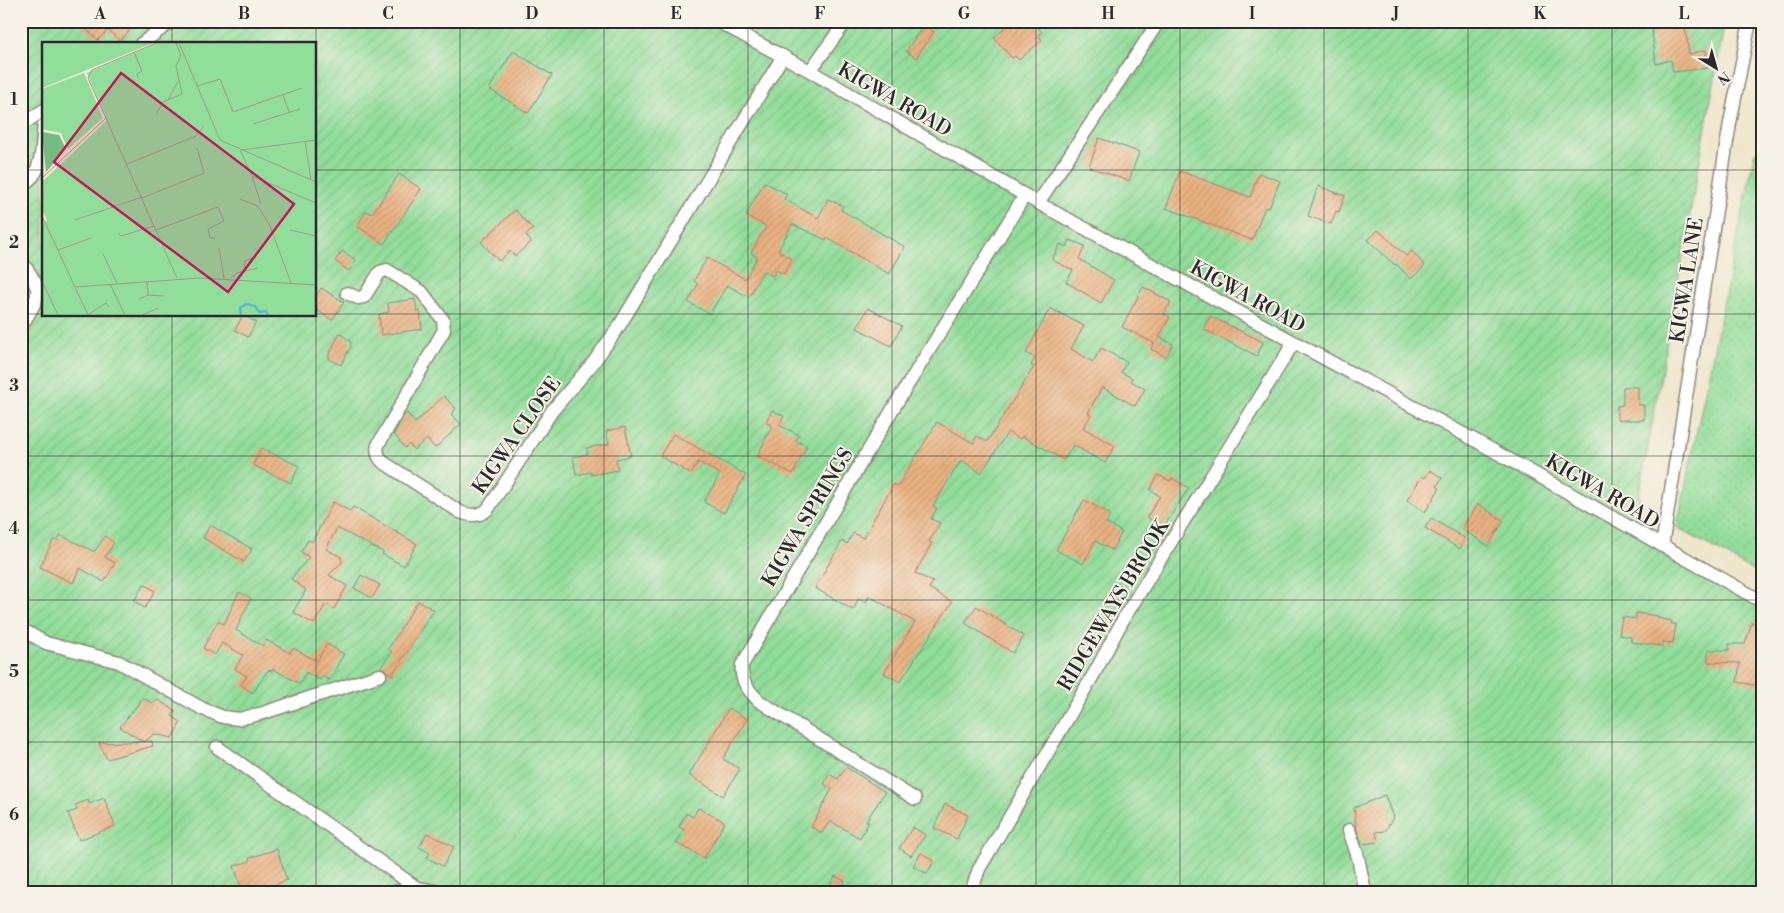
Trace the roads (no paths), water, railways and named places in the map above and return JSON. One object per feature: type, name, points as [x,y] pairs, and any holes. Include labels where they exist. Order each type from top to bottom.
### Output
[{"type":"street","points":[[145,42],[172,21]]},
{"type":"street","name":"KIGWA ROAD","points":[[717,21],[810,71],[1038,203],[1478,442],[1763,602]]},
{"type":"street","points":[[810,71],[846,21]]},
{"type":"street","points":[[1038,203],[1159,21]]},
{"type":"street","name":"KIGWA LANE","points":[[1662,546],[1730,123],[1750,21]]},
{"type":"street","name":"KIGWA CLOSE","points":[[347,293],[358,298],[364,297],[380,272],[387,270],[422,292],[443,320],[444,330],[378,444],[376,451],[383,462],[460,512],[469,515],[483,514],[556,405],[593,362],[618,328],[783,56]]},
{"type":"street","points":[[21,125],[42,111]]},
{"type":"street","points":[[21,187],[33,176],[37,169],[40,162],[42,144]]},
{"type":"street","name":"KIGWA SPRINGS","points":[[916,799],[759,701],[748,691],[743,681],[742,665],[891,412],[1024,195]]},
{"type":"street","points":[[21,261],[33,277],[39,293],[21,327]]},
{"type":"street","name":"RIDGEWAYS BROOK","points":[[970,892],[979,869],[1095,672],[1124,618],[1294,342]]},
{"type":"street","points":[[21,628],[46,643],[119,662],[203,709],[223,717],[239,718],[263,713],[380,675]]},
{"type":"street","points":[[217,747],[417,888]]},
{"type":"street","points":[[1349,830],[1358,857],[1365,892]]},
{"type":"street","points":[[395,892],[417,888],[441,892]]}]
